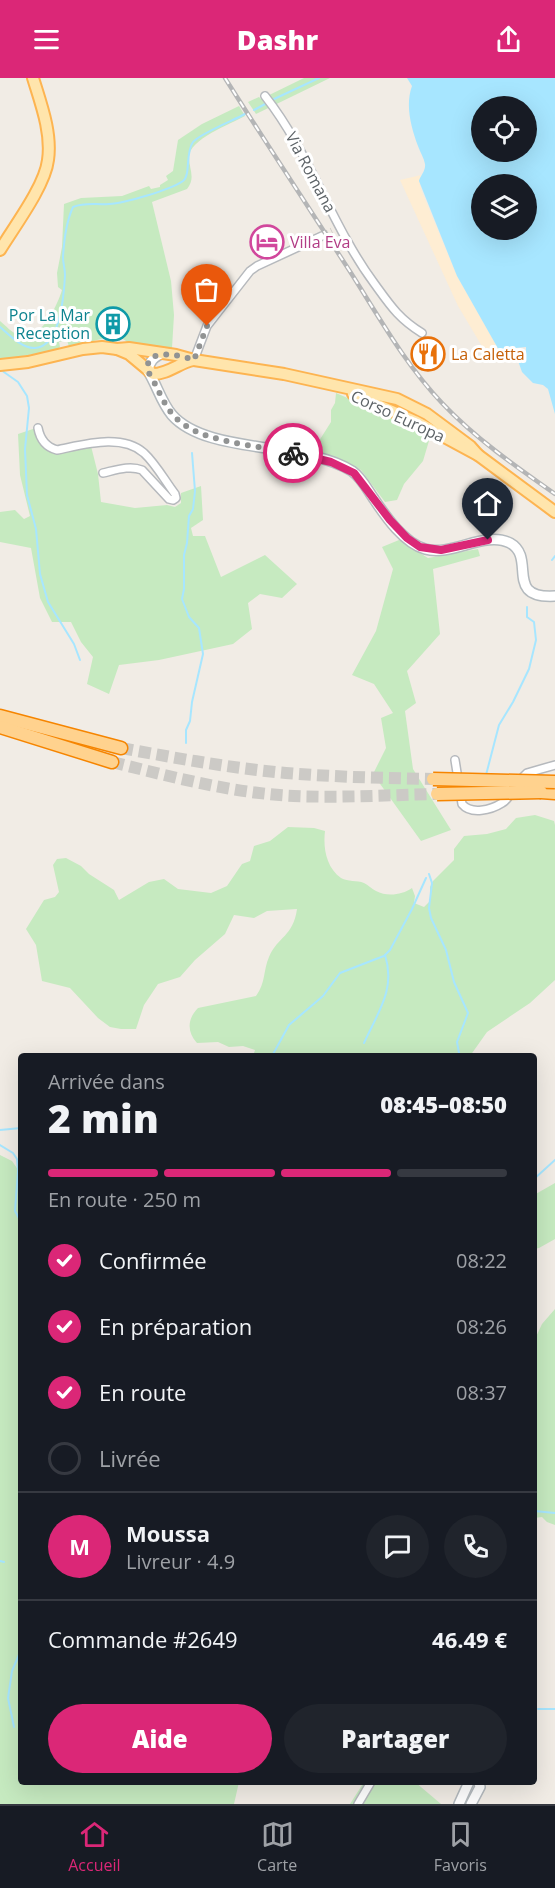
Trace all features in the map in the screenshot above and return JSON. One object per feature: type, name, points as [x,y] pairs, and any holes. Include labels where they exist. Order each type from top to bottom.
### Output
[{"type":"highway","points":[[0,716],[121,748]]},
{"type":"highway","points":[[0,727],[112,762]]},
{"type":"highway","points":[[434,779],[555,782]]},
{"type":"highway","points":[[437,794],[555,793]]},
{"type":"main road","points":[[0,250],[42,181],[47,167],[49,152],[46,130],[33,78]]},
{"type":"main road","name":"Corso Europa","points":[[0,365],[28,362],[83,349],[102,348],[129,348],[197,357],[396,399],[421,410],[470,446],[478,455]]},
{"type":"main road","points":[[117,349],[134,357],[148,371],[173,416],[197,432],[213,438],[326,460],[354,473],[390,520],[407,538],[420,547],[438,550],[491,540],[510,543],[516,547],[521,556],[522,578],[526,587],[539,596],[555,596]]},
{"type":"main road","points":[[148,371],[148,364],[152,359],[163,353]]},
{"type":"main road","points":[[148,371],[156,374],[170,370],[197,357]]},
{"type":"main road","points":[[163,400],[164,381],[170,370]]},
{"type":"main road","name":"Corso Europa","points":[[316,381],[355,394],[415,421],[478,455],[555,512]]},
{"type":"main road","points":[[415,421],[421,418],[421,410]]},
{"type":"main road","points":[[459,1804],[468,1785]]},
{"type":"main road","points":[[471,1804],[480,1785]]},
{"type":"street","name":"Via Romana","points":[[265,96],[289,129],[362,268],[396,313],[422,333]]},
{"type":"street","points":[[332,231],[339,226]]},
{"type":"street","points":[[197,357],[207,326],[250,271],[322,236]]},
{"type":"street","points":[[38,428],[40,436],[51,448],[57,450],[96,442],[128,445],[137,449],[148,459],[176,498],[169,499],[142,470],[137,468],[103,473]]},
{"type":"street","points":[[455,760],[462,804],[476,811],[503,803],[522,776],[527,773],[555,765]]},
{"type":"street","points":[[358,1804],[369,1785]]},
{"type":"green space","points":[[304,78],[330,78],[256,114],[248,102],[259,97],[261,99]]},
{"type":"green space","points":[[239,106],[245,116],[203,138],[191,150],[189,157],[192,177],[187,189],[152,202],[171,281],[174,315],[172,348],[129,343],[117,335],[69,347],[67,340],[59,342],[60,347],[56,350],[0,360],[0,321],[11,331],[27,336],[41,328],[47,321],[60,297],[62,290],[58,287],[57,273],[62,247],[64,204],[81,198],[122,196],[149,186],[151,189],[160,187],[168,180],[166,176],[173,171],[178,140],[202,124]]},
{"type":"green space","points":[[336,393],[431,434],[423,461],[404,484],[397,500],[385,502],[361,470],[345,462],[312,452],[331,422],[331,410],[335,403]]},
{"type":"green space","points":[[36,428],[47,445],[69,449],[91,446],[98,474],[101,502],[135,508],[167,505],[175,507],[181,503],[181,493],[201,486],[203,520],[191,528],[193,536],[205,536],[221,577],[265,555],[297,584],[282,598],[260,594],[248,603],[252,629],[233,644],[159,660],[119,665],[109,694],[87,684],[93,657],[81,642],[71,622],[52,622],[40,598],[31,548],[0,542],[0,512],[15,510],[24,519],[30,516],[20,475],[18,434]]},
{"type":"green space","points":[[399,540],[428,558],[478,549],[480,556],[433,569],[440,634],[407,671],[416,703],[405,711],[413,769],[451,830],[421,841],[373,774],[386,748],[381,718],[393,713],[374,684],[352,675],[376,631],[393,569],[382,547]]},
{"type":"green space","points":[[535,815],[554,821],[555,825],[555,980],[530,1003],[487,1032],[472,1053],[254,1053],[255,1050],[243,1046],[229,1047],[218,1042],[197,1043],[190,1030],[190,1021],[194,1012],[198,1008],[256,996],[269,957],[289,931],[297,909],[267,911],[254,918],[234,915],[225,934],[195,960],[180,977],[158,984],[144,1005],[136,1029],[110,1027],[98,1018],[70,988],[42,981],[36,945],[26,929],[44,900],[55,897],[59,892],[53,865],[57,859],[66,858],[81,866],[114,890],[119,900],[149,882],[164,879],[178,889],[211,893],[227,886],[242,864],[250,861],[254,846],[270,841],[288,827],[314,828],[325,831],[329,863],[341,878],[364,883],[376,891],[390,895],[412,888],[415,896],[414,903],[424,907],[430,901],[430,887],[433,881],[454,860],[454,849],[464,836],[487,834],[506,829],[516,818]]},
{"type":"green space","points":[[0,1155],[12,1161],[18,1170],[18,1785],[238,1785],[234,1804],[0,1804]]},
{"type":"green space","points":[[555,1183],[555,1239],[537,1248],[537,1193]]},
{"type":"green space","points":[[555,1309],[555,1525],[542,1517],[537,1518],[537,1335],[542,1324]]},
{"type":"green space","points":[[362,1785],[419,1785],[441,1804],[350,1804]]},
{"type":"sand","points":[[421,175],[419,181],[422,192],[457,276],[500,352],[489,358],[458,306],[400,180]]},
{"type":"water","points":[[407,78],[555,78],[555,414],[548,389],[543,385],[533,383],[522,372],[517,358],[526,353],[526,347],[505,349],[500,352],[457,276],[419,181],[425,164],[411,124],[410,93],[412,86]]},
{"type":"waterway","points":[[272,100],[319,78]]},
{"type":"waterway","points":[[254,110],[267,103]]},
{"type":"waterway","points":[[0,327],[16,341],[30,348],[44,345],[51,338],[56,329],[62,306],[65,275],[64,244],[73,207],[125,201],[177,185],[185,178],[193,142],[209,131],[245,114]]},
{"type":"waterway","points":[[1,370],[18,382],[27,396],[29,408],[25,449],[27,495],[36,529],[40,574],[48,602],[74,644],[80,660]]},
{"type":"waterway","points":[[186,743],[186,730],[190,721],[203,654],[199,628],[189,617],[182,599],[184,555],[195,491],[192,453]]},
{"type":"waterway","points":[[552,560],[555,556]]},
{"type":"waterway","points":[[486,775],[499,725],[529,669],[536,640],[534,622],[527,617],[527,607]]},
{"type":"waterway","points":[[429,874],[432,883],[429,908],[431,918],[446,950],[454,982],[468,1013],[457,1042],[459,1053]]},
{"type":"waterway","points":[[274,1053],[289,1025],[323,996],[340,973],[384,956],[390,950],[426,878]]},
{"type":"waterway","points":[[364,1043],[387,990],[388,967],[385,955]]},
{"type":"waterway","points":[[0,1130],[18,1128]]},
{"type":"waterway","points":[[0,1145],[13,1153],[17,1159],[18,1171]]},
{"type":"waterway","points":[[537,1176],[555,1160]]},
{"type":"waterway","points":[[18,1171],[15,1211],[18,1216]]},
{"type":"waterway","points":[[537,1511],[555,1513]]},
{"type":"waterway","points":[[0,1561],[4,1562]]},
{"type":"waterway","points":[[14,1727],[8,1698],[12,1671],[18,1657]]},
{"type":"waterway","points":[[538,1709],[555,1709]]},
{"type":"tunnel","points":[[322,236],[332,231]]},
{"type":"tunnel","points":[[121,748],[224,766],[286,773],[433,779]]},
{"type":"tunnel","points":[[112,762],[202,784],[248,792],[329,797],[437,794]]},
{"type":"railway","points":[[225,78],[393,340],[416,372],[442,403],[468,428],[555,494]]},
{"type":"way so far","points":[[207,326],[194,360],[163,353],[148,364],[148,371],[166,407],[183,424],[213,438],[293,453]]},
{"type":"place","name":"Villa Eva","points":[[267,242]]},
{"type":"place","name":"Por La Mar Reception","points":[[113,324]]},
{"type":"place","name":"La Caletta","points":[[428,354]]},
{"type":"route","points":[[293,453],[326,460],[354,473],[362,480],[390,520],[407,538],[420,547],[441,550],[488,540]]}]
